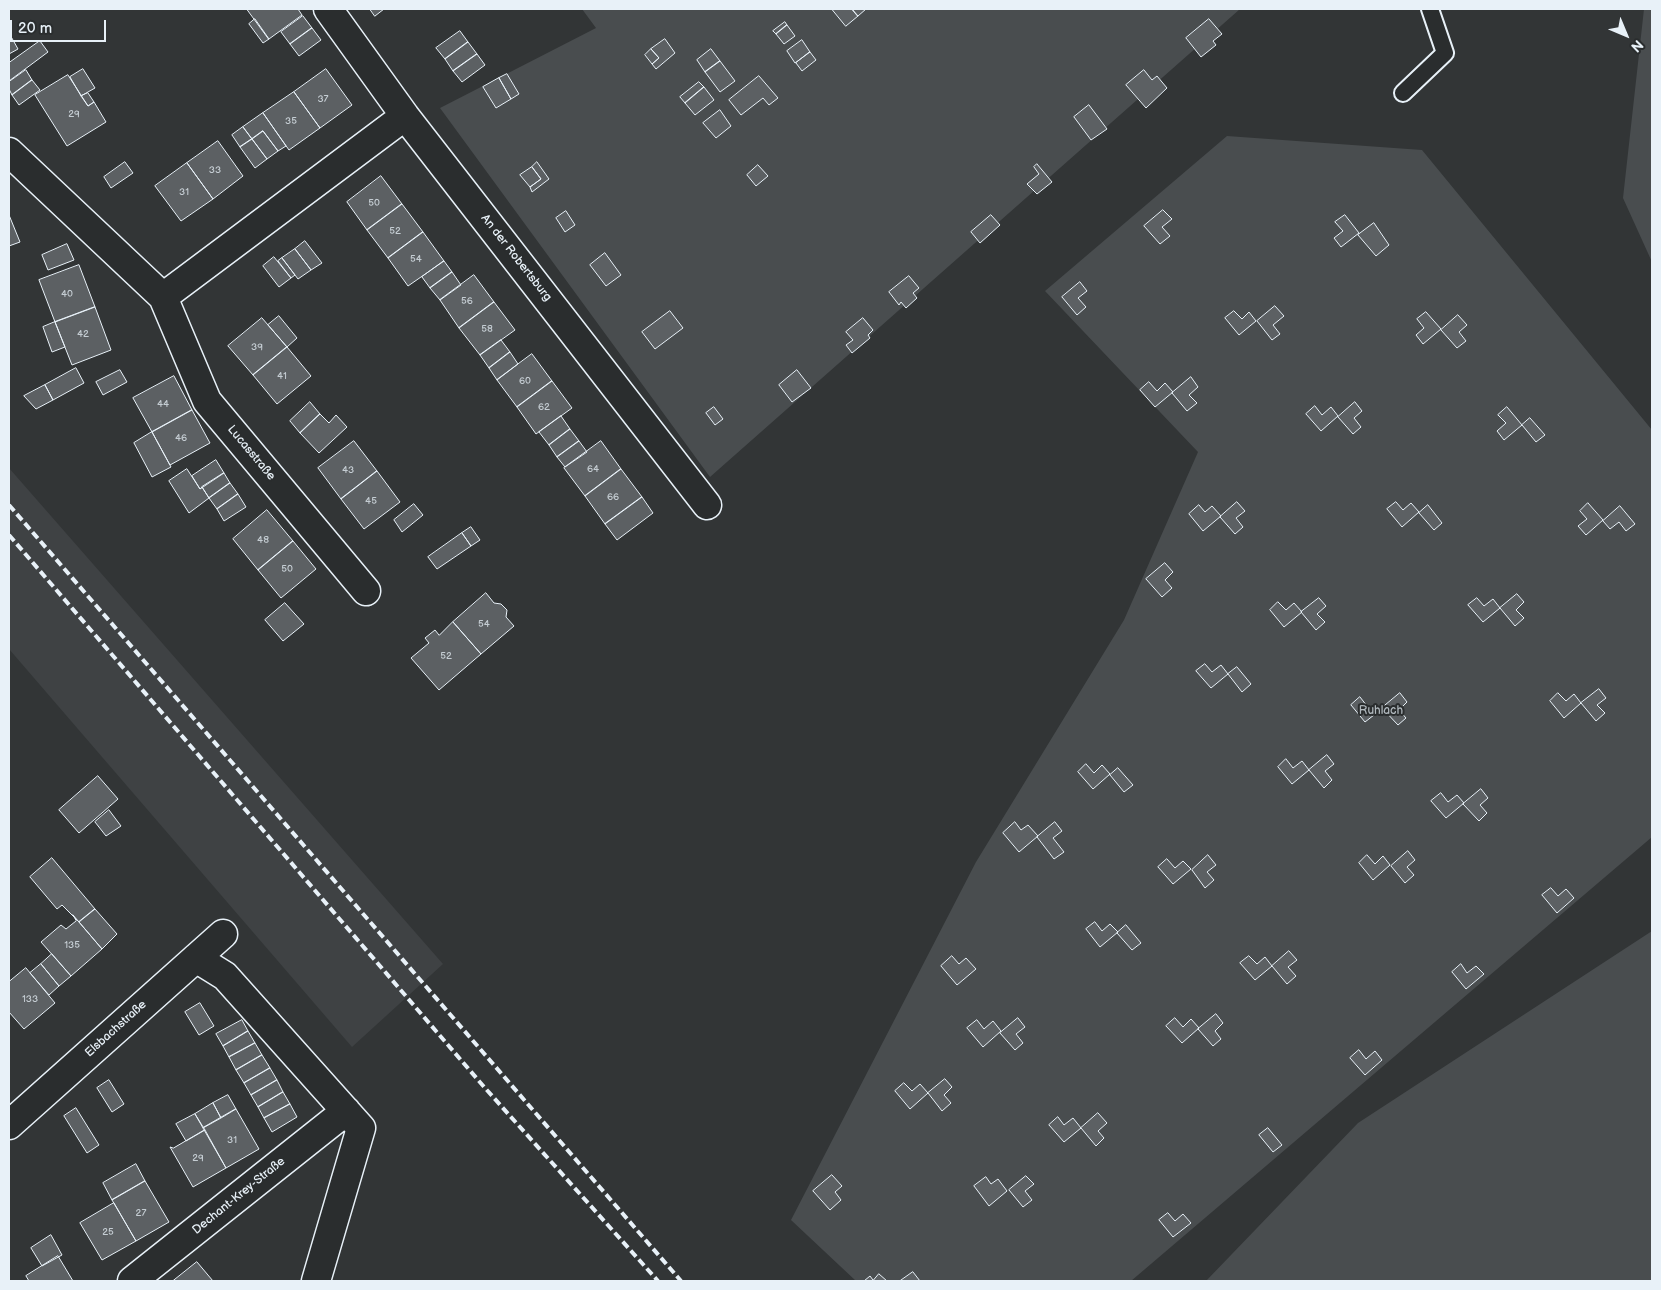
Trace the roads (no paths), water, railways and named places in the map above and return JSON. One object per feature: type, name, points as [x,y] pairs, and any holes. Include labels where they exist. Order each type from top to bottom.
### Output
[{"type":"street","name":"An der Robertsburg","points":[[328,9],[405,116],[707,505]]},
{"type":"street","points":[[163,297],[405,116]]},
{"type":"street","name":"Lucasstraße","points":[[9,152],[163,297],[208,401],[366,591]]},
{"type":"street","name":"Elsbachstraße","points":[[9,1124],[223,934]]},
{"type":"street","points":[[196,958],[225,976],[361,1128],[316,1281]]},
{"type":"street","name":"Dechant-Krey-Straße","points":[[132,1281],[346,1111]]},
{"type":"lane","points":[[1403,93],[1446,53],[1430,9]]},
{"type":"railway","points":[[9,505],[681,1281]]},
{"type":"railway","points":[[9,535],[485,1088],[658,1281]]},
{"type":"park label","name":"Ruhlach","points":[[1381,711]]}]
